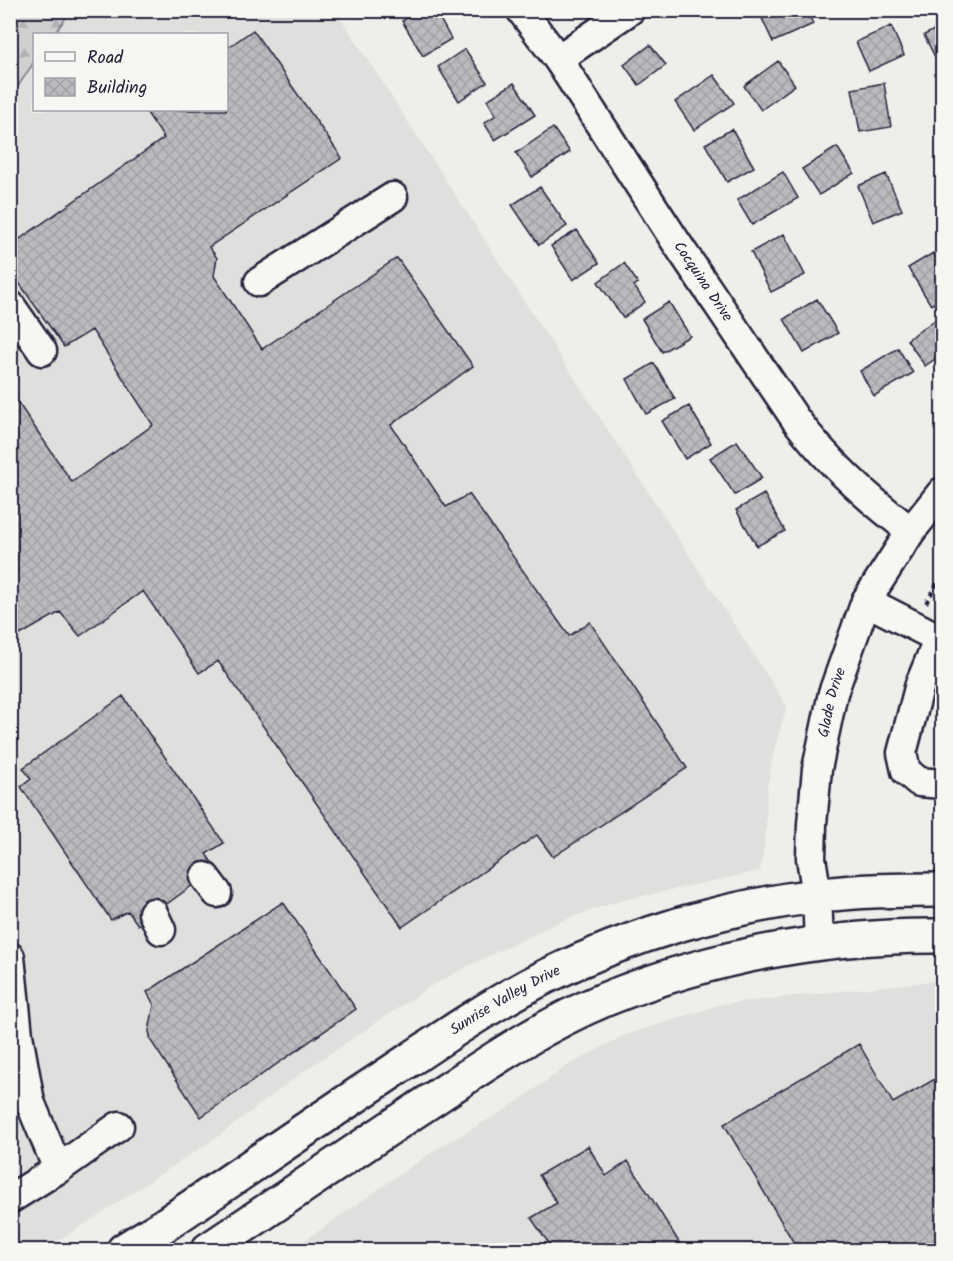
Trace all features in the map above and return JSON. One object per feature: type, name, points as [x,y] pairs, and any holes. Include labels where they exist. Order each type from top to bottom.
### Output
[{"type":"main road","name":"Sunrise Valley Drive","points":[[124,1251],[444,1037],[547,976],[659,931],[761,904],[817,895],[942,890]]},
{"type":"main road","points":[[208,1251],[465,1078],[570,1016],[606,999],[703,966],[752,953],[819,942],[942,936]]},
{"type":"street","name":"Cocquina Drive","points":[[521,10],[558,59],[676,242],[803,429],[852,483],[911,531]]},
{"type":"street","points":[[558,59],[630,10]]},
{"type":"street","points":[[259,282],[393,197]]},
{"type":"street","points":[[10,305],[42,351]]},
{"type":"street","name":"Glade Drive","points":[[819,942],[817,895],[811,858],[813,795],[833,693],[866,601],[911,531],[942,492]]},
{"type":"street","points":[[866,601],[941,639],[920,684],[902,753],[906,771],[919,782],[942,784]]},
{"type":"street","points":[[10,957],[18,1035],[30,1102],[58,1170]]},
{"type":"street","points":[[10,1199],[58,1170],[119,1126]]},
{"type":"path","points":[[913,625],[942,575]]},
{"type":"shaded area","points":[[71,11],[336,11],[787,706],[774,750],[767,788],[766,832],[760,871],[615,902],[559,922],[470,965],[431,986],[304,1071],[216,1138],[68,1235],[40,1250],[11,1250],[11,97],[33,64],[33,111],[228,111],[228,33],[55,33]]},
{"type":"shaded area","points":[[942,980],[942,1250],[291,1250],[435,1150],[507,1109],[567,1066],[625,1035],[722,1004]]},
{"type":"green space","points":[[11,10],[71,11],[55,33],[33,33],[33,64],[11,97]]},
{"type":"building","points":[[420,10],[435,10],[451,39],[423,56],[402,21]]},
{"type":"building","points":[[763,10],[807,10],[813,24],[773,42],[759,12]]},
{"type":"building","points":[[891,26],[904,55],[869,71],[856,42]]},
{"type":"building","points":[[942,26],[942,58],[937,61],[924,35]]},
{"type":"building","points":[[253,30],[342,158],[209,247],[217,258],[214,276],[262,349],[397,258],[473,366],[391,425],[446,507],[469,494],[569,636],[590,622],[687,768],[553,857],[537,835],[402,927],[218,661],[199,673],[143,591],[80,636],[60,612],[20,635],[10,621],[10,391],[72,482],[153,425],[92,330],[64,347],[10,270],[10,246],[164,138],[146,111],[228,111],[228,48]]},
{"type":"building","points":[[650,45],[666,65],[639,85],[624,65]]},
{"type":"building","points":[[465,49],[487,82],[459,101],[438,67]]},
{"type":"building","points":[[778,61],[795,85],[761,110],[744,86]]},
{"type":"building","points":[[714,75],[734,103],[694,130],[675,102]]},
{"type":"building","points":[[514,83],[535,115],[495,140],[484,123],[496,115],[487,100]]},
{"type":"building","points":[[884,83],[891,127],[860,132],[852,89]]},
{"type":"building","points":[[553,128],[570,152],[532,177],[516,153]]},
{"type":"building","points":[[732,129],[754,167],[727,182],[705,144]]},
{"type":"building","points":[[837,147],[854,173],[819,195],[802,169]]},
{"type":"building","points":[[783,172],[798,198],[752,225],[737,200]]},
{"type":"building","points":[[886,174],[902,210],[873,222],[858,186]]},
{"type":"building","points":[[540,187],[567,226],[539,245],[512,205]]},
{"type":"building","points":[[577,230],[599,263],[573,280],[551,246]]},
{"type":"building","points":[[784,234],[805,275],[771,292],[751,252]]},
{"type":"building","points":[[933,253],[942,268],[942,299],[931,305],[908,268]]},
{"type":"building","points":[[624,263],[638,283],[634,286],[645,302],[623,318],[598,282]]},
{"type":"building","points":[[817,299],[838,333],[804,353],[784,319]]},
{"type":"building","points":[[669,302],[690,336],[662,352],[642,319]]},
{"type":"building","points":[[939,317],[942,322],[942,354],[925,366],[907,340]]},
{"type":"building","points":[[898,348],[913,373],[874,396],[860,371]]},
{"type":"building","points":[[654,363],[675,399],[646,414],[627,379]]},
{"type":"building","points":[[689,406],[711,443],[685,459],[662,421]]},
{"type":"building","points":[[737,441],[762,478],[735,495],[710,458]]},
{"type":"building","points":[[764,494],[785,531],[757,546],[736,510]]},
{"type":"building","points":[[123,696],[224,843],[206,854],[216,868],[138,925],[128,911],[111,920],[21,787],[31,779],[23,768]]},
{"type":"building","points":[[283,902],[356,1009],[201,1117],[151,1041],[149,1031],[154,1005],[147,992]]},
{"type":"building","points":[[859,1044],[893,1103],[942,1075],[942,1250],[798,1250],[724,1124]]},
{"type":"building","points":[[588,1146],[606,1176],[628,1161],[684,1250],[549,1250],[550,1245],[531,1218],[557,1203],[539,1175]]}]
